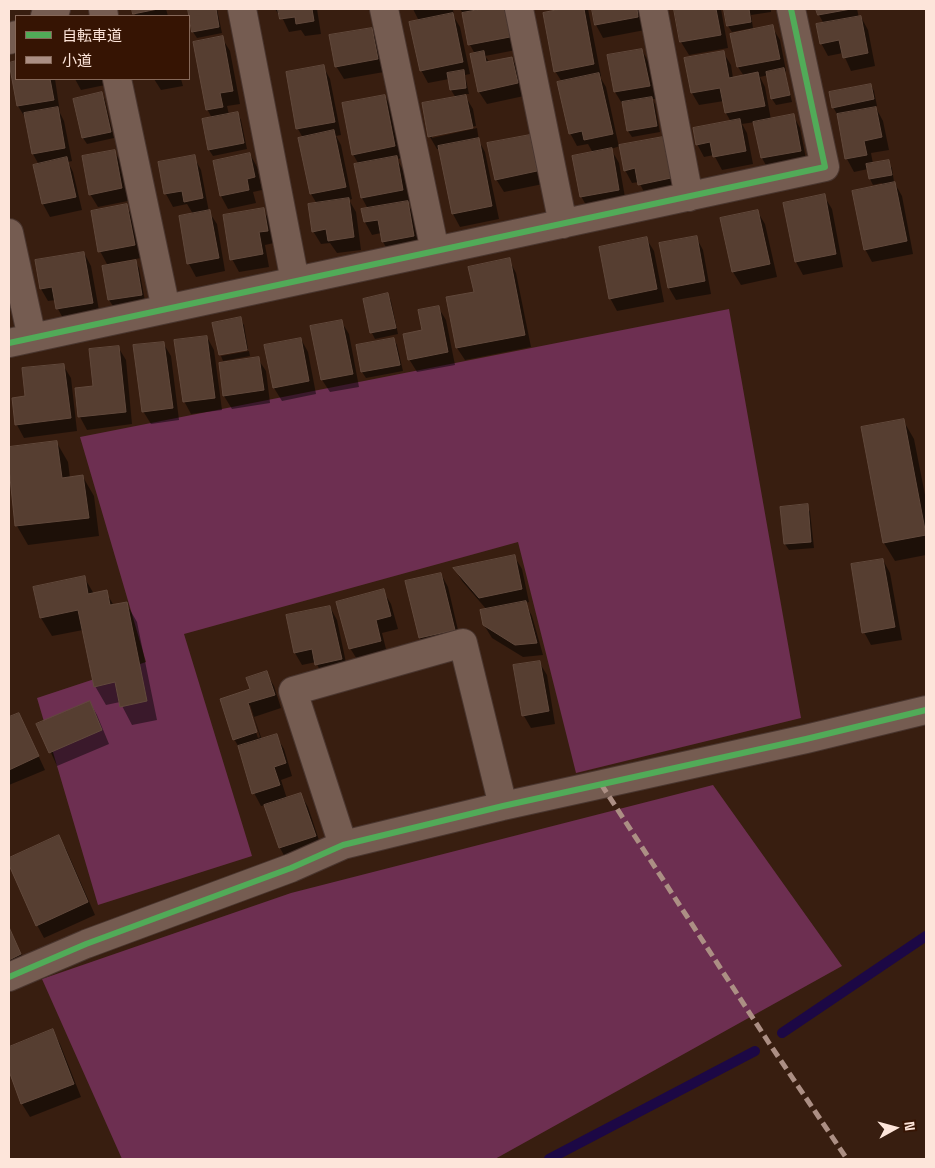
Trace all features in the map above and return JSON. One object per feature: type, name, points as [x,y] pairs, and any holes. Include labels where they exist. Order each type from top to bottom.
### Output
[{"type":"street","points":[[242,9],[295,281]]},
{"type":"street","points":[[384,9],[435,251]]},
{"type":"street","points":[[519,9],[563,224]]},
{"type":"street","points":[[653,9],[689,196]]},
{"type":"street","points":[[9,233],[21,340],[825,167],[791,9]]},
{"type":"street","points":[[118,80],[166,309]]},
{"type":"street","points":[[343,845],[293,691],[463,643],[503,806]]},
{"type":"street","points":[[9,977],[86,944],[291,868],[343,845],[503,806],[806,739],[926,710]]},
{"type":"shaded area","points":[[729,309],[801,718],[576,773],[518,542],[184,634],[252,856],[98,905],[37,698],[146,662],[80,437]]},
{"type":"shaded area","points":[[713,785],[842,966],[495,1159],[122,1159],[42,979],[291,893]]},
{"type":"building","points":[[132,9],[158,9],[133,14]]},
{"type":"building","points":[[188,9],[216,9],[219,27],[192,32]]},
{"type":"building","points":[[278,9],[312,9],[314,21],[296,24],[295,17],[280,19]]},
{"type":"building","points":[[482,9],[504,9],[510,37],[468,45],[462,13]]},
{"type":"building","points":[[561,9],[584,9],[594,64],[554,72],[543,13]]},
{"type":"building","points":[[592,9],[637,9],[638,17],[595,25]]},
{"type":"building","points":[[674,9],[716,9],[721,35],[680,42]]},
{"type":"building","points":[[724,9],[749,9],[751,22],[727,26]]},
{"type":"building","points":[[816,9],[851,9],[818,15]]},
{"type":"building","points":[[453,13],[463,62],[420,71],[409,22]]},
{"type":"building","points":[[861,16],[868,53],[843,58],[839,40],[820,44],[816,24]]},
{"type":"building","points":[[773,25],[780,59],[737,67],[730,34]]},
{"type":"building","points":[[372,28],[378,59],[335,67],[329,35]]},
{"type":"building","points":[[223,36],[233,91],[220,93],[223,107],[206,110],[193,42]]},
{"type":"building","points":[[642,49],[650,86],[614,92],[607,55]]},
{"type":"building","points":[[484,51],[486,62],[512,57],[518,83],[478,92],[470,54]]},
{"type":"building","points":[[724,51],[729,78],[758,72],[765,106],[725,113],[720,88],[691,93],[684,58]]},
{"type":"building","points":[[15,61],[15,80],[50,80],[54,100],[17,106],[9,63]]},
{"type":"building","points":[[324,65],[335,122],[296,129],[286,72]]},
{"type":"building","points":[[784,68],[790,95],[771,99],[766,72]]},
{"type":"building","points":[[464,70],[466,88],[450,90],[447,73]]},
{"type":"building","points":[[599,73],[613,134],[584,140],[582,131],[569,134],[557,82]]},
{"type":"building","points":[[871,84],[874,99],[832,108],[829,92]]},
{"type":"building","points":[[102,92],[111,132],[82,138],[73,99]]},
{"type":"building","points":[[385,95],[395,146],[352,155],[342,103]]},
{"type":"building","points":[[466,95],[473,128],[428,137],[422,103]]},
{"type":"building","points":[[652,97],[657,126],[627,131],[622,102]]},
{"type":"building","points":[[58,107],[65,148],[32,154],[24,113]]},
{"type":"building","points":[[876,107],[882,137],[864,141],[867,155],[845,159],[837,114]]},
{"type":"building","points":[[238,112],[244,143],[208,150],[202,119]]},
{"type":"building","points":[[794,114],[801,151],[761,158],[753,122]]},
{"type":"building","points":[[740,119],[746,151],[713,157],[710,142],[696,145],[693,128]]},
{"type":"building","points":[[334,130],[346,187],[310,194],[298,138]]},
{"type":"building","points":[[530,135],[537,171],[495,180],[487,143]]},
{"type":"building","points":[[663,137],[671,178],[638,185],[635,168],[624,171],[619,145]]},
{"type":"building","points":[[479,138],[492,206],[452,214],[438,146]]},
{"type":"building","points":[[612,148],[619,190],[580,197],[572,156]]},
{"type":"building","points":[[115,150],[122,188],[89,195],[82,156]]},
{"type":"building","points":[[250,153],[255,177],[247,179],[249,190],[220,196],[213,161]]},
{"type":"building","points":[[195,155],[203,198],[184,202],[182,191],[164,194],[158,162]]},
{"type":"building","points":[[397,156],[403,190],[361,198],[354,164]]},
{"type":"building","points":[[67,157],[76,197],[42,204],[33,165]]},
{"type":"building","points":[[889,160],[892,175],[869,179],[866,164]]},
{"type":"building","points":[[895,182],[907,241],[864,250],[852,191]]},
{"type":"building","points":[[825,194],[836,254],[795,262],[783,203]]},
{"type":"building","points":[[349,198],[354,237],[328,241],[326,229],[312,232],[308,204]]},
{"type":"building","points":[[408,201],[414,236],[382,242],[378,220],[364,222],[361,209]]},
{"type":"building","points":[[127,204],[135,245],[98,252],[91,211]]},
{"type":"building","points":[[264,208],[268,231],[259,232],[263,254],[230,260],[223,215]]},
{"type":"building","points":[[210,210],[219,258],[187,264],[179,216]]},
{"type":"building","points":[[758,210],[770,264],[732,272],[720,218]]},
{"type":"building","points":[[697,236],[705,281],[668,288],[659,243]]},
{"type":"building","points":[[647,237],[657,289],[609,299],[599,247]]},
{"type":"building","points":[[84,252],[93,303],[56,309],[52,287],[40,289],[35,260]]},
{"type":"building","points":[[510,258],[525,335],[456,348],[446,297],[474,292],[468,267]]},
{"type":"building","points":[[136,260],[142,295],[108,300],[102,266]]},
{"type":"building","points":[[388,293],[396,328],[370,333],[363,299]]},
{"type":"building","points":[[439,306],[448,352],[408,360],[403,334],[422,330],[418,310]]},
{"type":"building","points":[[241,317],[247,350],[219,355],[212,323]]},
{"type":"building","points":[[342,320],[353,374],[321,380],[310,326]]},
{"type":"building","points":[[207,336],[215,398],[183,402],[174,340]]},
{"type":"building","points":[[301,338],[309,381],[273,388],[264,345]]},
{"type":"building","points":[[394,338],[400,365],[361,372],[356,345]]},
{"type":"building","points":[[164,342],[173,408],[142,412],[133,345]]},
{"type":"building","points":[[119,346],[126,412],[78,417],[75,388],[93,386],[89,349]]},
{"type":"building","points":[[259,357],[264,390],[223,396],[219,363]]},
{"type":"building","points":[[64,364],[71,418],[15,425],[12,398],[25,396],[22,368]]},
{"type":"building","points":[[904,419],[926,535],[883,543],[861,427]]},
{"type":"building","points":[[57,441],[62,478],[83,475],[89,518],[15,526],[9,468],[9,447]]},
{"type":"building","points":[[808,504],[811,542],[784,544],[780,507]]},
{"type":"building","points":[[515,555],[522,589],[479,598],[453,568]]},
{"type":"building","points":[[883,559],[895,627],[862,633],[851,564]]},
{"type":"building","points":[[441,573],[455,630],[419,638],[405,581]]},
{"type":"building","points":[[85,576],[88,594],[107,590],[110,605],[127,602],[147,701],[120,707],[115,682],[94,687],[78,610],[40,618],[33,587]]},
{"type":"building","points":[[384,589],[391,616],[376,620],[381,641],[349,649],[336,602]]},
{"type":"building","points":[[526,601],[537,643],[515,645],[483,625],[480,610]]},
{"type":"building","points":[[330,606],[342,659],[315,665],[312,649],[294,653],[286,615]]},
{"type":"building","points":[[540,661],[549,711],[522,716],[513,665]]},
{"type":"building","points":[[267,671],[275,695],[248,703],[257,732],[233,740],[220,699],[250,689],[246,678]]},
{"type":"building","points":[[90,701],[102,730],[49,753],[36,724]]},
{"type":"building","points":[[19,713],[39,756],[9,770],[9,717]]},
{"type":"building","points":[[277,734],[286,763],[274,767],[280,785],[252,794],[238,746]]},
{"type":"building","points":[[301,793],[316,836],[279,848],[264,805]]},
{"type":"building","points":[[59,835],[88,902],[36,926],[9,865],[9,858]]},
{"type":"building","points":[[9,927],[21,954],[9,960]]},
{"type":"building","points":[[53,1029],[74,1084],[21,1104],[9,1071],[9,1047]]},
{"type":"waterway","points":[[782,1033],[926,936]]},
{"type":"waterway","points":[[549,1159],[755,1051]]},
{"type":"marked path","points":[[601,784],[769,1043],[847,1159]]},
{"type":"cycle path","points":[[9,343],[825,167],[791,9]]},
{"type":"cycle path","points":[[9,977],[86,944],[291,868],[343,845],[503,806],[806,739],[926,710]]}]
